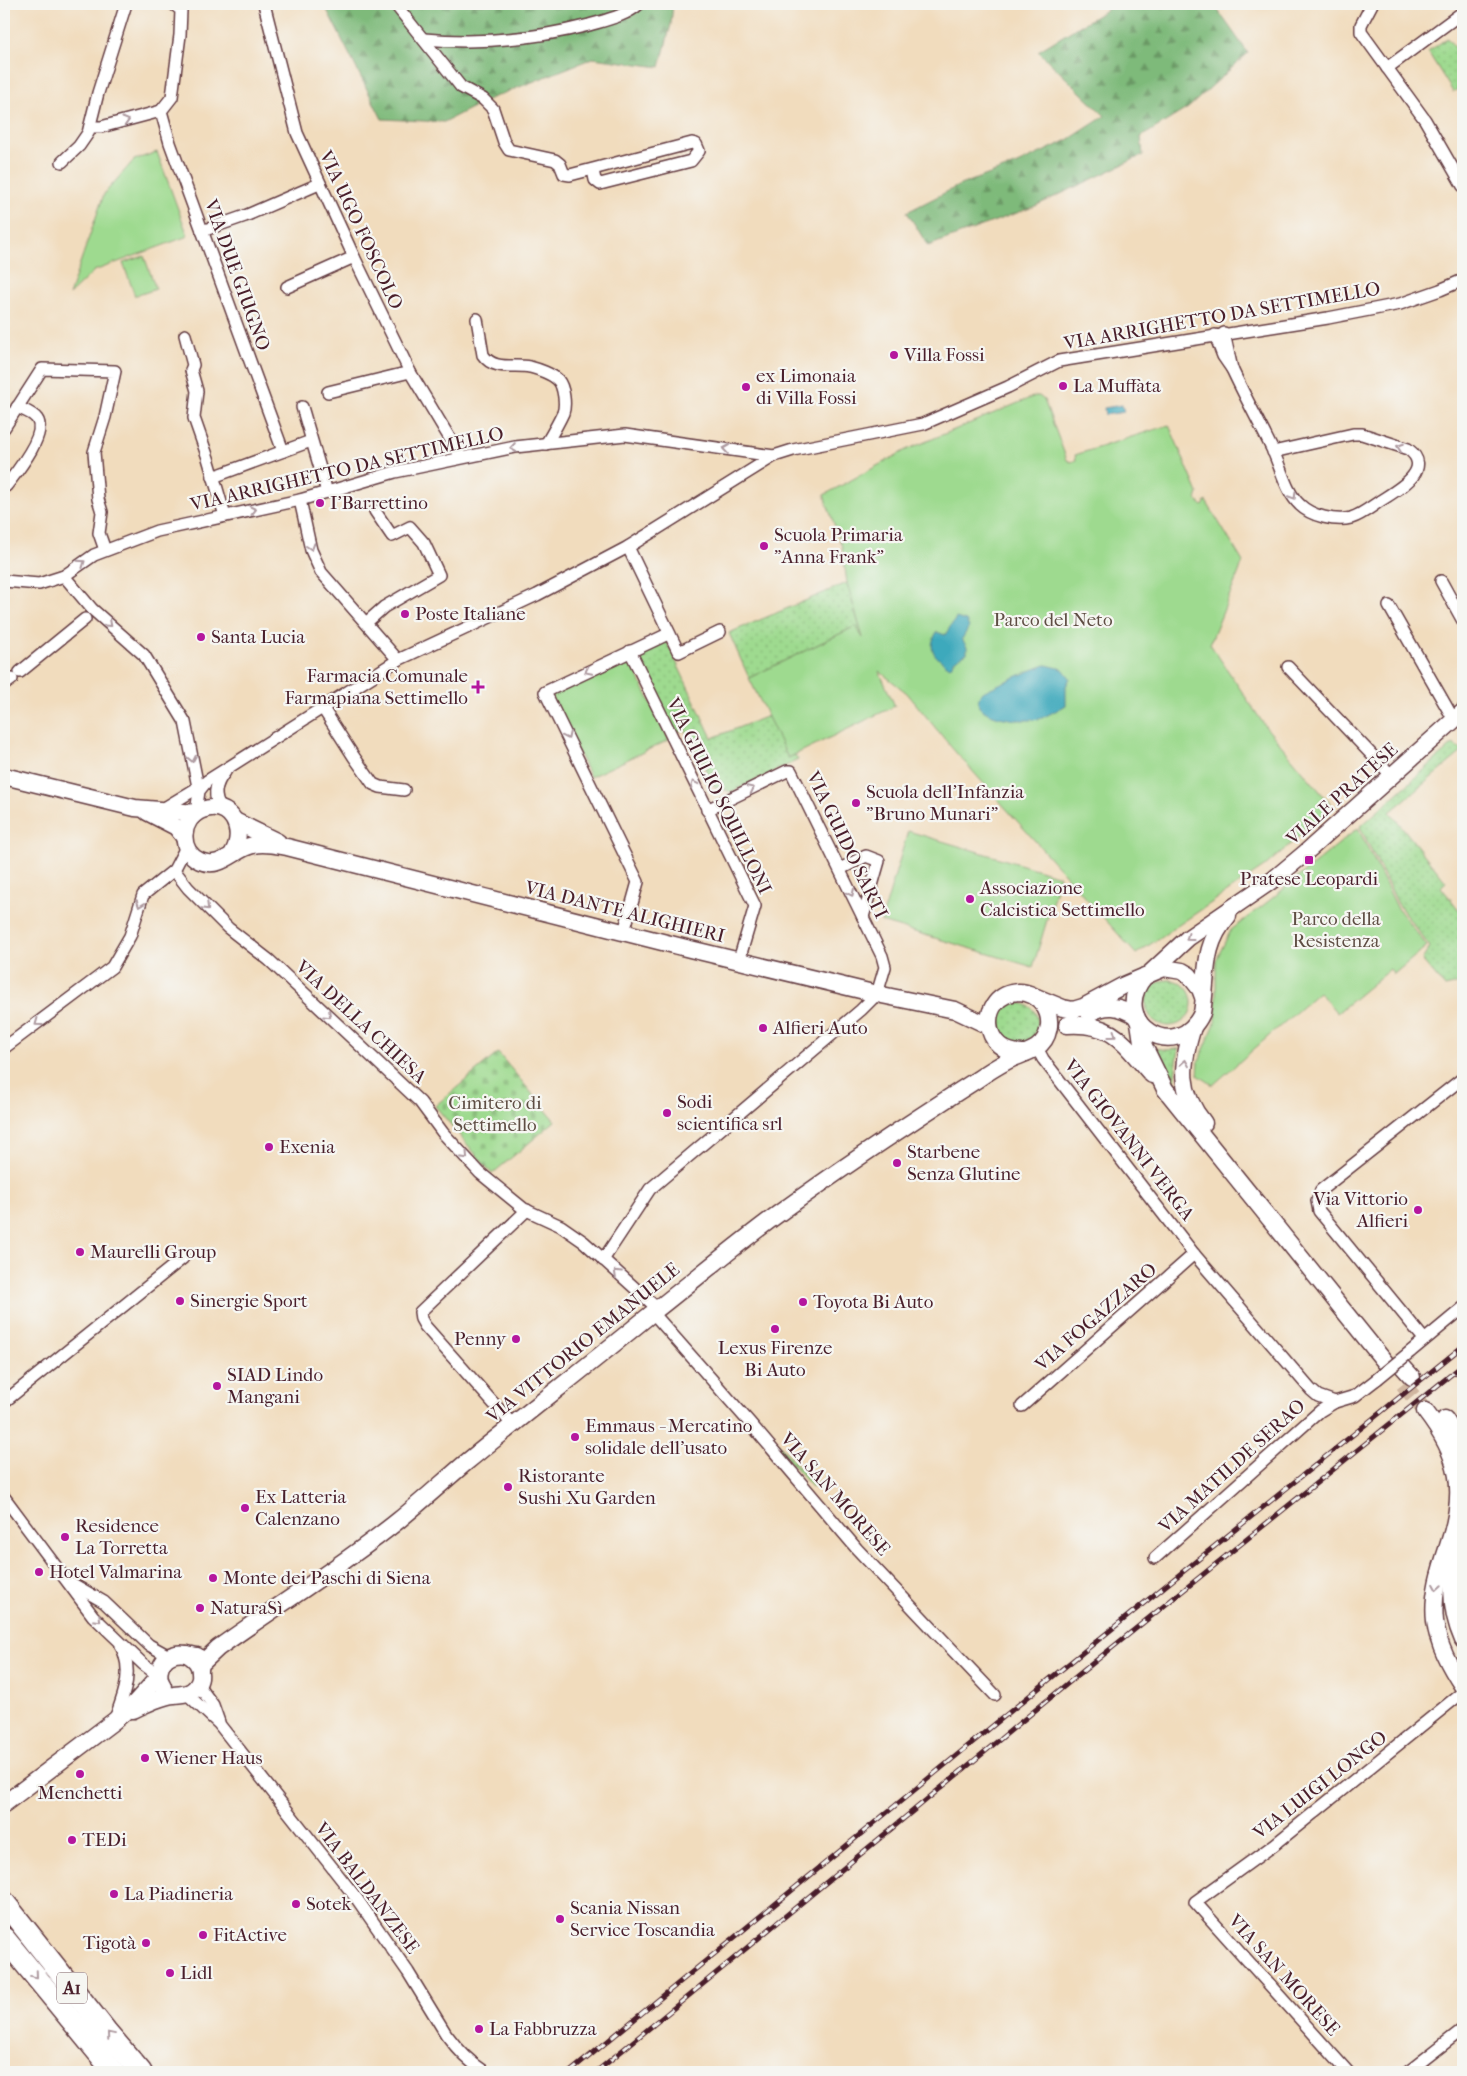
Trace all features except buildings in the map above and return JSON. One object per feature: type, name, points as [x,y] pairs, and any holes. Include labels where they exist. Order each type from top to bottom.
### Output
[{"type":"highway","name":"A1","points":[[4,1902],[106,2031],[141,2072]]},
{"type":"highway","name":"A1","points":[[4,1938],[114,2072]]},
{"type":"main road","name":"VIALE PRATESE","points":[[1164,1089],[1142,1042],[1134,996],[1140,983],[1188,938],[1244,901],[1304,854],[1460,717]]},
{"type":"main road","name":"VIA DANTE ALIGHIERI","points":[[4,776],[135,808],[196,813],[204,809],[222,810],[235,821],[287,847]]},
{"type":"main road","name":"VIA DANTE ALIGHIERI","points":[[135,808],[171,824],[185,842],[191,855],[207,864],[217,863],[244,848],[261,844],[287,847],[878,994],[955,1010],[973,1010],[997,1002]]},
{"type":"main road","points":[[185,842],[187,823],[196,813]]},
{"type":"main road","points":[[232,854],[239,838],[235,821]]},
{"type":"main road","name":"VIALE PRATESE","points":[[1244,901],[1223,922],[1209,946],[1202,1013],[1193,1027],[1183,1068],[1186,1091],[1193,1108],[1400,1367]]},
{"type":"main road","name":"VIALE PRATESE","points":[[1031,995],[1073,1010],[1164,968],[1182,971],[1196,981],[1203,997]]},
{"type":"main road","points":[[997,1002],[1016,992],[1039,999],[1048,1014],[1050,1023],[1036,1047]]},
{"type":"main road","name":"VIA VITTORIO EMANUELE","points":[[979,1078],[989,1063],[992,1009],[997,1002]]},
{"type":"main road","points":[[991,1033],[1006,1051],[1016,1054],[1036,1047],[1067,1025],[1092,1011],[1108,1006],[1120,1007],[1138,1019],[1149,1032],[1161,1037],[1175,1037],[1193,1027]]},
{"type":"main road","name":"VIA DANTE ALIGHIERI","points":[[955,1010],[991,1033]]},
{"type":"main road","points":[[1067,1025],[1092,1025],[1108,1030],[1117,1036],[1400,1367]]},
{"type":"main road","name":"VIA VITTORIO EMANUELE","points":[[190,1686],[201,1664],[218,1648],[372,1540],[512,1424],[772,1219],[833,1175],[979,1078],[1036,1047]]},
{"type":"main road","points":[[1463,1452],[1452,1429],[1429,1407],[1452,1454],[1458,1477],[1460,1496],[1457,1515],[1438,1580],[1435,1613],[1438,1636],[1443,1652],[1463,1687]]},
{"type":"main road","points":[[1463,1534],[1454,1564],[1451,1594],[1454,1617],[1463,1640]]},
{"type":"main road","name":"VIA VITTORIO EMANUELE","points":[[169,1656],[187,1654],[197,1656],[218,1648]]},
{"type":"main road","points":[[187,1654],[193,1658],[190,1686]]},
{"type":"main road","points":[[4,1804],[114,1721],[146,1692],[159,1676],[163,1662],[169,1656]]},
{"type":"main road","points":[[159,1676],[164,1688],[190,1686]]},
{"type":"main road","points":[[114,1721],[150,1702],[190,1686]]},
{"type":"street","points":[[62,162],[79,146],[88,133],[98,93],[126,4]]},
{"type":"street","points":[[90,127],[101,128],[161,111],[172,97],[180,35],[181,10],[173,4]]},
{"type":"street","name":"VIA UGO FOSCOLO","points":[[264,4],[296,133],[410,372],[461,457]]},
{"type":"street","points":[[395,4],[461,87],[483,99],[493,109],[504,142],[509,150],[555,160],[566,174],[593,170],[692,143],[696,144],[699,152],[691,161],[600,184],[595,180],[593,170]]},
{"type":"street","points":[[424,39],[465,42],[557,33],[605,20],[632,10],[639,4]]},
{"type":"street","points":[[1372,4],[1361,25],[1361,32],[1425,120],[1463,186]]},
{"type":"street","points":[[1386,68],[1463,12]]},
{"type":"street","name":"VIA DUE GIUGNO","points":[[161,111],[170,143],[283,451]]},
{"type":"street","points":[[202,231],[320,184]]},
{"type":"street","points":[[287,287],[354,257]]},
{"type":"street","name":"VIA ARRIGHETTO DA SETTIMELLO","points":[[4,581],[39,584],[64,576],[85,560],[105,550],[157,531],[300,500],[395,472],[461,457],[546,444],[629,436],[774,456],[793,450],[923,424],[1008,387],[1059,361],[1328,318],[1400,304],[1463,280]]},
{"type":"street","points":[[477,319],[484,355],[487,360],[503,367],[529,367],[550,376],[559,383],[565,403],[563,412],[546,444]]},
{"type":"street","points":[[1219,334],[1232,369],[1292,495],[1300,506],[1314,513],[1340,519],[1350,518],[1409,482],[1415,474],[1417,466],[1414,454],[1408,449],[1362,434],[1353,434],[1273,452]]},
{"type":"street","points":[[185,335],[197,391],[194,418],[225,516]]},
{"type":"street","points":[[4,428],[42,370],[115,371],[107,410],[94,452],[98,499],[102,512],[99,533],[105,550]]},
{"type":"street","points":[[328,392],[410,372]]},
{"type":"street","points":[[6,486],[26,460],[40,426],[35,417],[17,408]]},
{"type":"street","points":[[302,408],[327,492]]},
{"type":"street","points":[[213,477],[311,441]]},
{"type":"street","points":[[161,810],[398,660],[537,595],[628,547],[774,456]]},
{"type":"street","points":[[300,500],[311,550],[321,572],[367,622],[398,660]]},
{"type":"street","points":[[367,622],[384,607],[439,575],[424,543],[410,527],[392,536],[375,511]]},
{"type":"street","points":[[628,547],[668,634],[679,652],[720,632]]},
{"type":"street","points":[[64,576],[90,615],[144,655],[185,722],[203,784],[199,791],[196,813]]},
{"type":"street","points":[[1441,581],[1463,621]]},
{"type":"street","points":[[1389,606],[1460,717]]},
{"type":"street","points":[[12,679],[90,615]]},
{"type":"street","points":[[624,932],[638,882],[545,692],[668,634]]},
{"type":"street","name":"VIA GIULIO SQUILLONI","points":[[630,651],[755,906],[739,960]]},
{"type":"street","points":[[1288,667],[1392,776]]},
{"type":"street","points":[[322,708],[374,784],[380,787],[404,790]]},
{"type":"street","points":[[222,810],[216,801],[215,791],[221,777],[234,764]]},
{"type":"street","name":"VIA GUIDO SARTI","points":[[707,810],[790,771],[885,962],[878,994]]},
{"type":"street","points":[[4,1048],[112,967],[130,936],[143,895],[174,870],[185,842]]},
{"type":"street","points":[[840,869],[866,856],[879,861],[863,917]]},
{"type":"street","name":"VIA DELLA CHIESA","points":[[174,870],[188,888],[228,928],[281,972],[420,1102],[443,1133],[480,1173],[527,1210],[561,1226],[584,1242],[655,1311]]},
{"type":"street","points":[[603,1260],[650,1189],[862,1010],[878,994]]},
{"type":"street","name":"VIA GIOVANNI VERGA","points":[[1036,1047],[1043,1059],[1194,1254],[1311,1390],[1318,1396],[1335,1402]]},
{"type":"street","points":[[1424,1340],[1319,1211],[1317,1201],[1321,1190],[1463,1078]]},
{"type":"street","points":[[512,1424],[425,1326],[420,1316],[422,1308],[527,1210]]},
{"type":"street","name":"VIA FOGAZZARO","points":[[1022,1406],[1194,1254]]},
{"type":"street","points":[[4,1402],[183,1258]]},
{"type":"street","name":"VIA MATILDE SERAO","points":[[1155,1558],[1320,1411],[1335,1402],[1355,1396],[1377,1379],[1400,1367],[1424,1340],[1463,1308]]},
{"type":"street","name":"VIA SAN MORESE","points":[[655,1311],[857,1549],[995,1695]]},
{"type":"street","points":[[4,1497],[93,1616],[143,1664],[159,1676]]},
{"type":"street","points":[[67,1581],[104,1602],[149,1645],[169,1656]]},
{"type":"street","points":[[114,1721],[122,1702],[128,1674],[128,1662],[116,1638]]},
{"type":"street","name":"VIA BALDANZESE","points":[[190,1686],[380,1930],[446,2034],[465,2057],[485,2072]]},
{"type":"street","name":"VIA LUIGI LONGO","points":[[1195,1902],[1274,1845],[1463,1692]]},
{"type":"street","name":"VIA SAN MORESE","points":[[1195,1902],[1348,2072]]},
{"type":"street","points":[[1408,2072],[1463,2029]]},
{"type":"green space","points":[[324,4],[673,4],[671,24],[660,67],[593,58],[489,99],[444,122],[382,119]]},
{"type":"green space","points":[[1116,4],[1207,4],[1217,9],[1248,53],[1188,108],[1141,137],[1143,155],[1033,207],[928,246],[907,212],[960,185],[1017,164],[1068,140],[1105,116],[1038,51]]},
{"type":"green space","points":[[1447,38],[1463,57],[1463,86],[1453,92],[1428,52]]},
{"type":"green space","points":[[157,152],[188,236],[94,271],[69,295],[104,194],[134,160]]},
{"type":"green space","points":[[144,256],[156,289],[135,296],[123,263]]},
{"type":"green space","name":"Parco del Neto","points":[[1035,396],[1039,396],[1044,400],[1067,460],[1071,462],[1076,460],[1075,455],[1169,425],[1198,493],[1196,500],[1203,506],[1206,501],[1243,562],[1210,644],[1265,726],[1333,807],[1264,867],[1136,954],[951,747],[907,693],[879,671],[895,706],[788,758],[749,678],[856,626],[863,638],[847,583],[842,547],[824,495],[906,450]]},
{"type":"green space","points":[[847,583],[864,642],[856,626],[749,678],[729,633]]},
{"type":"green space","points":[[665,638],[712,738],[768,716],[788,758],[795,755],[798,760],[731,792],[714,786],[685,729],[674,734],[635,653]]},
{"type":"green space","points":[[629,658],[669,740],[590,777],[551,696],[552,693]]},
{"type":"green space","points":[[1453,744],[1463,751],[1390,812],[1446,882],[1441,887],[1463,915],[1463,983],[1445,987],[1422,960],[1430,947],[1398,904],[1360,827]]},
{"type":"green space","name":"Parco della Resistenza","points":[[1358,828],[1397,907],[1427,946],[1394,974],[1390,969],[1337,1013],[1319,992],[1213,1085],[1198,1075],[1199,1061],[1216,1021],[1216,960],[1231,930]]},
{"type":"green space","name":"Associazione Calcistica Settimello","points":[[908,831],[1060,876],[1033,967],[881,922]]},
{"type":"green space","points":[[1164,980],[1174,980],[1186,986],[1191,994],[1191,1012],[1186,1020],[1178,1025],[1164,1026],[1156,1023],[1149,1016],[1146,1008],[1146,998],[1149,990],[1156,983]]},
{"type":"green space","points":[[1014,1003],[1022,1003],[1029,1006],[1035,1012],[1038,1023],[1035,1034],[1029,1040],[1022,1043],[1014,1043],[1007,1040],[1001,1034],[998,1027],[998,1019],[1001,1012],[1007,1006]]},
{"type":"green space","points":[[1152,1047],[1166,1050],[1179,1049],[1175,1075],[1176,1092]]},
{"type":"green space","name":"Cimitero di Settimello","points":[[498,1053],[555,1121],[492,1174],[435,1106]]},
{"type":"green space","points":[[764,1424],[767,1425],[767,1430],[812,1482],[818,1483],[817,1488],[812,1487],[762,1430],[761,1427]]},
{"type":"water","points":[[1122,405],[1124,412],[1105,415],[1104,408]]},
{"type":"water","points":[[956,618],[966,621],[969,627],[962,639],[967,647],[967,653],[955,660],[950,667],[936,656],[932,644],[937,632],[945,635]]},
{"type":"water","points":[[1046,665],[1063,669],[1070,678],[1066,686],[1066,705],[1041,718],[1032,720],[1007,719],[984,711],[979,707],[980,695],[983,692]]},
{"type":"tunnel","points":[[1403,1384],[1425,1411]]},
{"type":"railway","points":[[570,2072],[1056,1674],[1463,1346]]},
{"type":"railway","points":[[596,2072],[1067,1684],[1463,1365]]},
{"type":"place","name":"Villa Fossi","points":[[894,355]]},
{"type":"place","name":"La Muffata","points":[[1063,386]]},
{"type":"place","name":"ex Limonaia di Villa Fossi","points":[[746,387]]},
{"type":"place","name":"I'Barrettino","points":[[320,503]]},
{"type":"place","name":"Scuola Primaria \"Anna Frank\"","points":[[764,546]]},
{"type":"place","name":"Poste Italiane","points":[[405,614]]},
{"type":"place","name":"Santa Lucia","points":[[201,637]]},
{"type":"place","name":"Farmacia Comunale Farmapiana Settimello","points":[[478,687]]},
{"type":"place","name":"Scuola dell'Infanzia \"Bruno Munari\"","points":[[856,803]]},
{"type":"place","name":"Pratese Leopardi","points":[[1309,860]]},
{"type":"place","name":"Associazione Calcistica Settimello","points":[[970,899]]},
{"type":"place","name":"Alfieri Auto","points":[[763,1028]]},
{"type":"place","name":"Sodi scientifica srl","points":[[667,1113]]},
{"type":"place","name":"Exenia","points":[[269,1147]]},
{"type":"place","name":"Starbene Senza Glutine","points":[[897,1163]]},
{"type":"place","name":"Via Vittorio Alfieri","points":[[1418,1210]]},
{"type":"place","name":"Maurelli Group","points":[[80,1252]]},
{"type":"place","name":"Sinergie Sport","points":[[180,1301]]},
{"type":"place","name":"Toyota Bi Auto","points":[[803,1302]]},
{"type":"place","name":"Lexus Firenze Bi Auto","points":[[775,1329]]},
{"type":"place","name":"Penny","points":[[516,1339]]},
{"type":"place","name":"SIAD Lindo Mangani","points":[[217,1386]]},
{"type":"place","name":"Emmaus - Mercatino solidale dell'usato","points":[[575,1437]]},
{"type":"place","name":"Ristorante Sushi Xu Garden","points":[[508,1487]]},
{"type":"place","name":"Ex Latteria Calenzano","points":[[245,1508]]},
{"type":"place","name":"Residence La Torretta","points":[[65,1537]]},
{"type":"place","name":"Hotel Valmarina","points":[[39,1572]]},
{"type":"place","name":"Monte dei Paschi di Siena","points":[[213,1578]]},
{"type":"place","name":"NaturaSì","points":[[200,1608]]},
{"type":"place","name":"Wiener Haus","points":[[145,1758]]},
{"type":"place","name":"Menchetti","points":[[80,1774]]},
{"type":"place","name":"TEDi","points":[[72,1840]]},
{"type":"place","name":"La Piadineria","points":[[114,1894]]},
{"type":"place","name":"Sotek","points":[[296,1904]]},
{"type":"place","name":"Scania Nissan Service Toscandia","points":[[560,1919]]},
{"type":"place","name":"FitActive","points":[[203,1935]]},
{"type":"place","name":"Tigotà","points":[[146,1943]]},
{"type":"place","name":"Lidl","points":[[170,1973]]},
{"type":"place","name":"La Fabbruzza","points":[[479,2029]]}]
